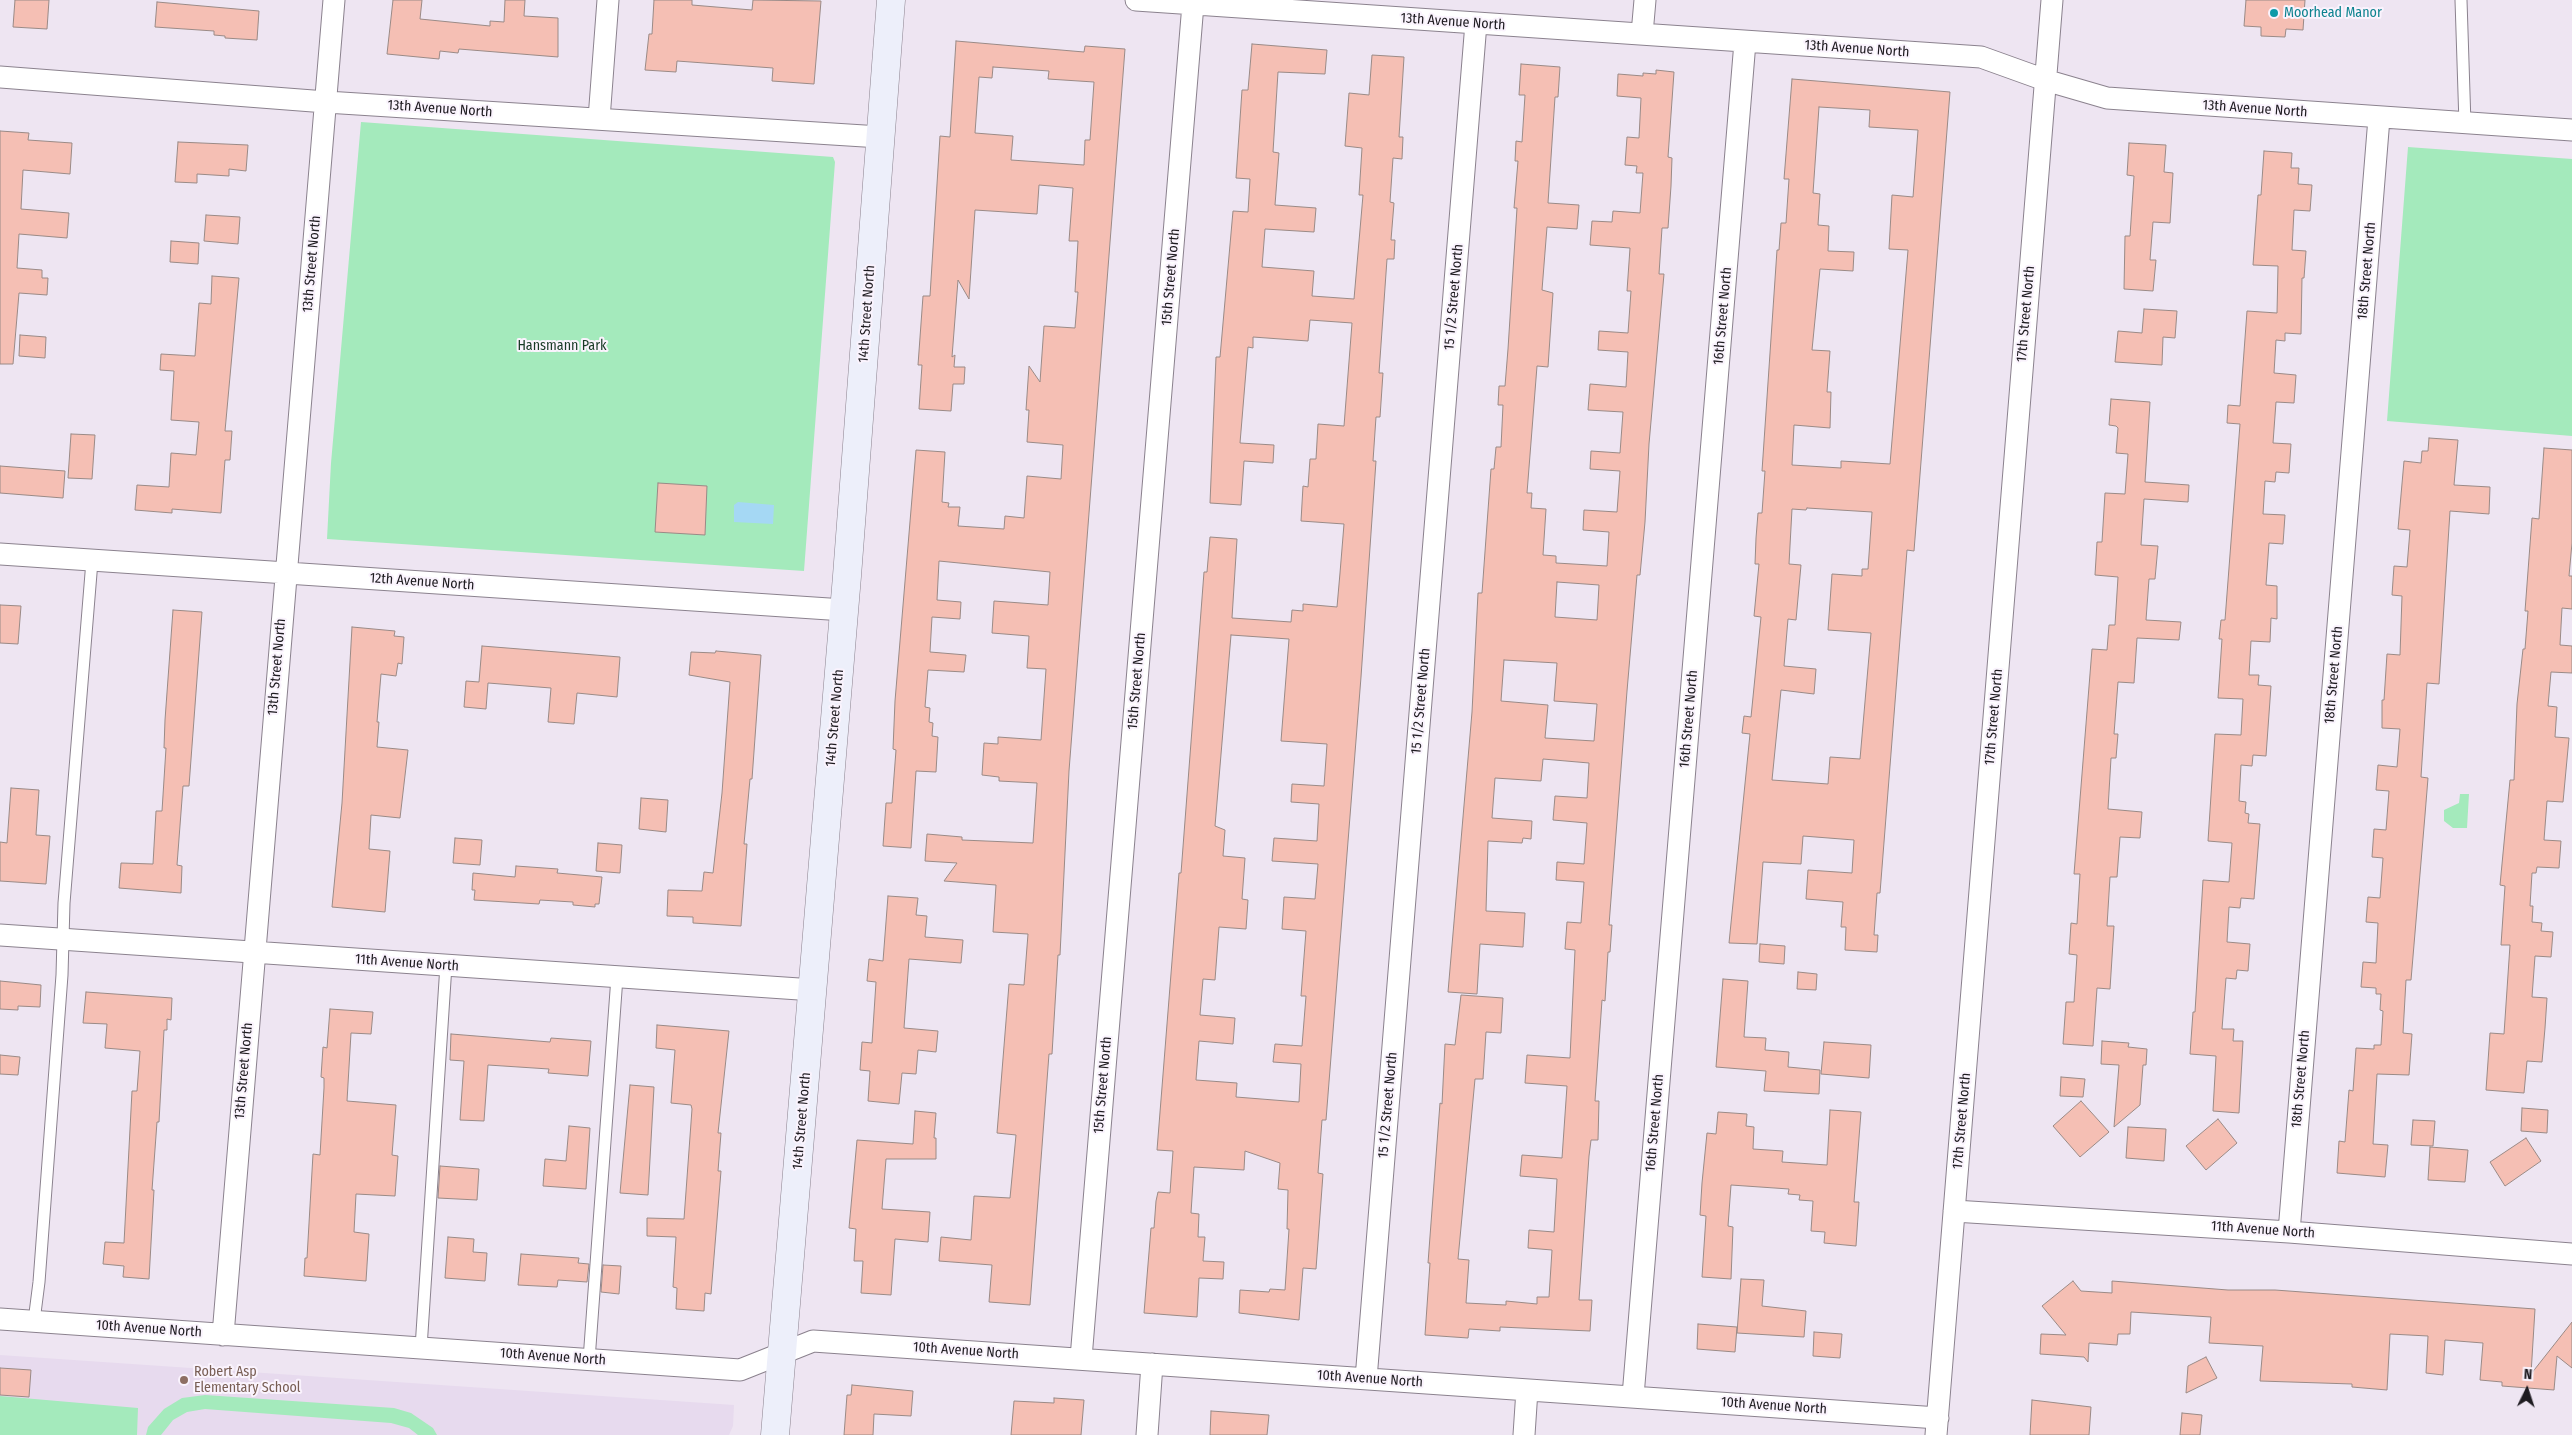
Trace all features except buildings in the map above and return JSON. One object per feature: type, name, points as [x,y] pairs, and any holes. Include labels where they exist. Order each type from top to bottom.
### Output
[{"type":"street","name":"13th Street North","points":[[223,1335],[253,952],[334,0]]},
{"type":"street","points":[[599,120],[608,0]]},
{"type":"street","name":"14th Street North","points":[[775,1435],[814,990],[891,0]]},
{"type":"street","name":"13th Avenue North","points":[[1136,0],[1193,4],[1264,4],[1476,23],[1981,57],[2045,80],[2107,98],[2572,130]]},
{"type":"street","points":[[1642,34],[1645,0]]},
{"type":"street","name":"17th Street North","points":[[1937,1426],[2052,0]]},
{"type":"street","name":"15th Street North","points":[[1080,1358],[1193,4]]},
{"type":"street","name":"15 1/2 Street North","points":[[1366,1379],[1476,23]]},
{"type":"street","name":"16th Street North","points":[[1633,1396],[1746,42]]},
{"type":"street","name":"13th Avenue North","points":[[0,77],[326,102],[880,136]]},
{"type":"street","name":"18th Street North","points":[[2289,1232],[2379,118]]},
{"type":"street","name":"12th Avenue North","points":[[0,554],[844,610]]},
{"type":"street","name":"11th Avenue North","points":[[0,936],[814,990]]},
{"type":"street","name":"11th Avenue North","points":[[1954,1211],[2289,1232],[2572,1254]]},
{"type":"street","name":"10th Avenue North","points":[[0,1319],[740,1370],[813,1341],[1633,1396],[1937,1426]]},
{"type":"street","points":[[1147,1435],[1152,1364]]},
{"type":"street","points":[[1524,1435],[1527,1390]]},
{"type":"lane","points":[[2461,0],[2465,124]]},
{"type":"lane","points":[[34,1321],[39,1282],[92,561]]},
{"type":"lane","points":[[421,1348],[446,965]]},
{"type":"lane","points":[[588,1360],[617,977]]},
{"type":"shaded area","name":"Robert Asp Elementary School","points":[[0,1355],[734,1405],[733,1426],[729,1435],[0,1435]]},
{"type":"green space","name":"Hansmann Park","points":[[361,122],[833,157],[835,162],[804,571],[327,539],[331,463]]},
{"type":"green space","points":[[2408,147],[2572,159],[2572,436],[2387,421]]},
{"type":"green space","points":[[2460,794],[2469,794],[2467,828],[2453,828],[2444,821],[2444,810],[2459,803]]},
{"type":"green space","points":[[205,1395],[394,1408],[411,1413],[433,1428],[437,1435],[418,1435],[409,1428],[391,1423],[205,1409],[187,1412],[173,1420],[161,1435],[146,1435],[148,1427],[164,1409],[182,1398]]},
{"type":"green space","points":[[0,1396],[138,1408],[137,1435],[0,1435]]},
{"type":"water","points":[[738,502],[774,505],[773,524],[734,522],[734,505]]},
{"type":"place","name":"Moorhead Manor","points":[[2274,13]]},
{"type":"place","name":"Robert Asp Elementary School","points":[[184,1380]]}]
